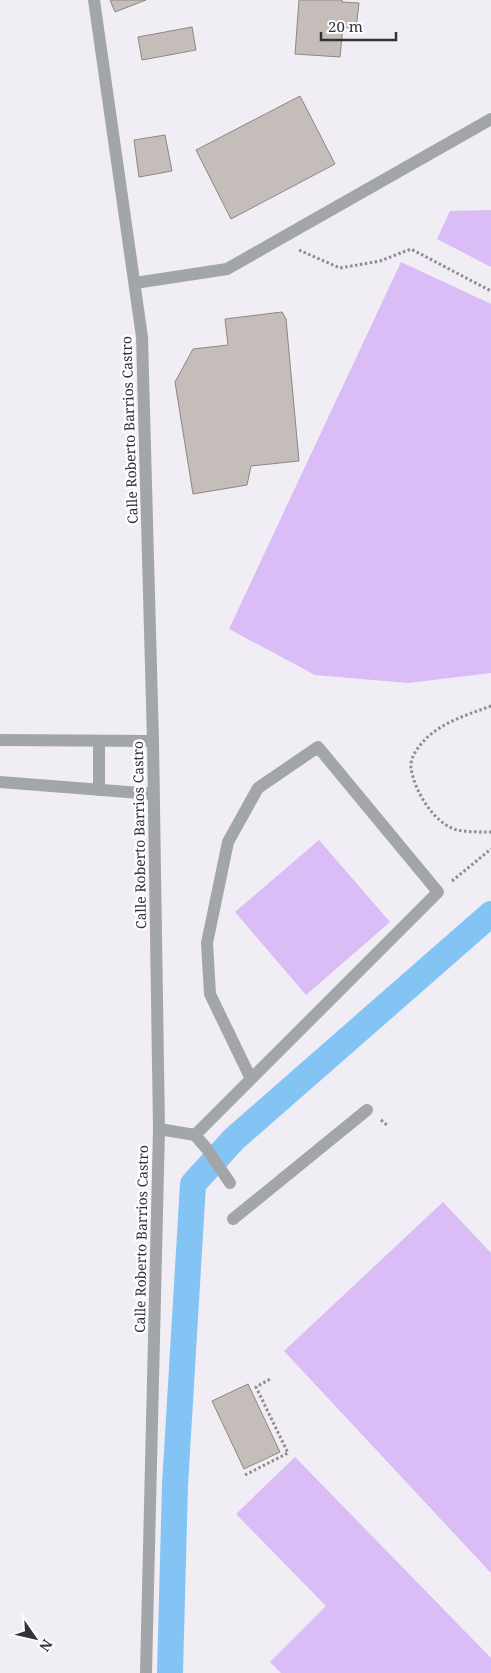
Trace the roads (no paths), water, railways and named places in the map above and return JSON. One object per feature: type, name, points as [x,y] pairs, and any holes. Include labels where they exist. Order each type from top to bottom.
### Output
[{"type":"street","name":"Calle Roberto Barrios Castro","points":[[94,0],[142,337],[159,1129],[146,1673]]},
{"type":"street","points":[[134,283],[226,269],[491,119]]},
{"type":"street","points":[[0,740],[152,741]]},
{"type":"street","points":[[99,741],[99,790]]},
{"type":"street","points":[[195,1135],[251,1079],[438,892],[318,747],[258,788],[228,842],[207,943],[210,994],[251,1079]]},
{"type":"street","points":[[0,782],[153,794]]},
{"type":"street","points":[[233,1219],[367,1110]]},
{"type":"street","points":[[159,1129],[195,1135],[207,1148],[230,1183]]},
{"type":"waterway","points":[[170,1673],[175,1485],[193,1184],[234,1139],[491,914]]}]
